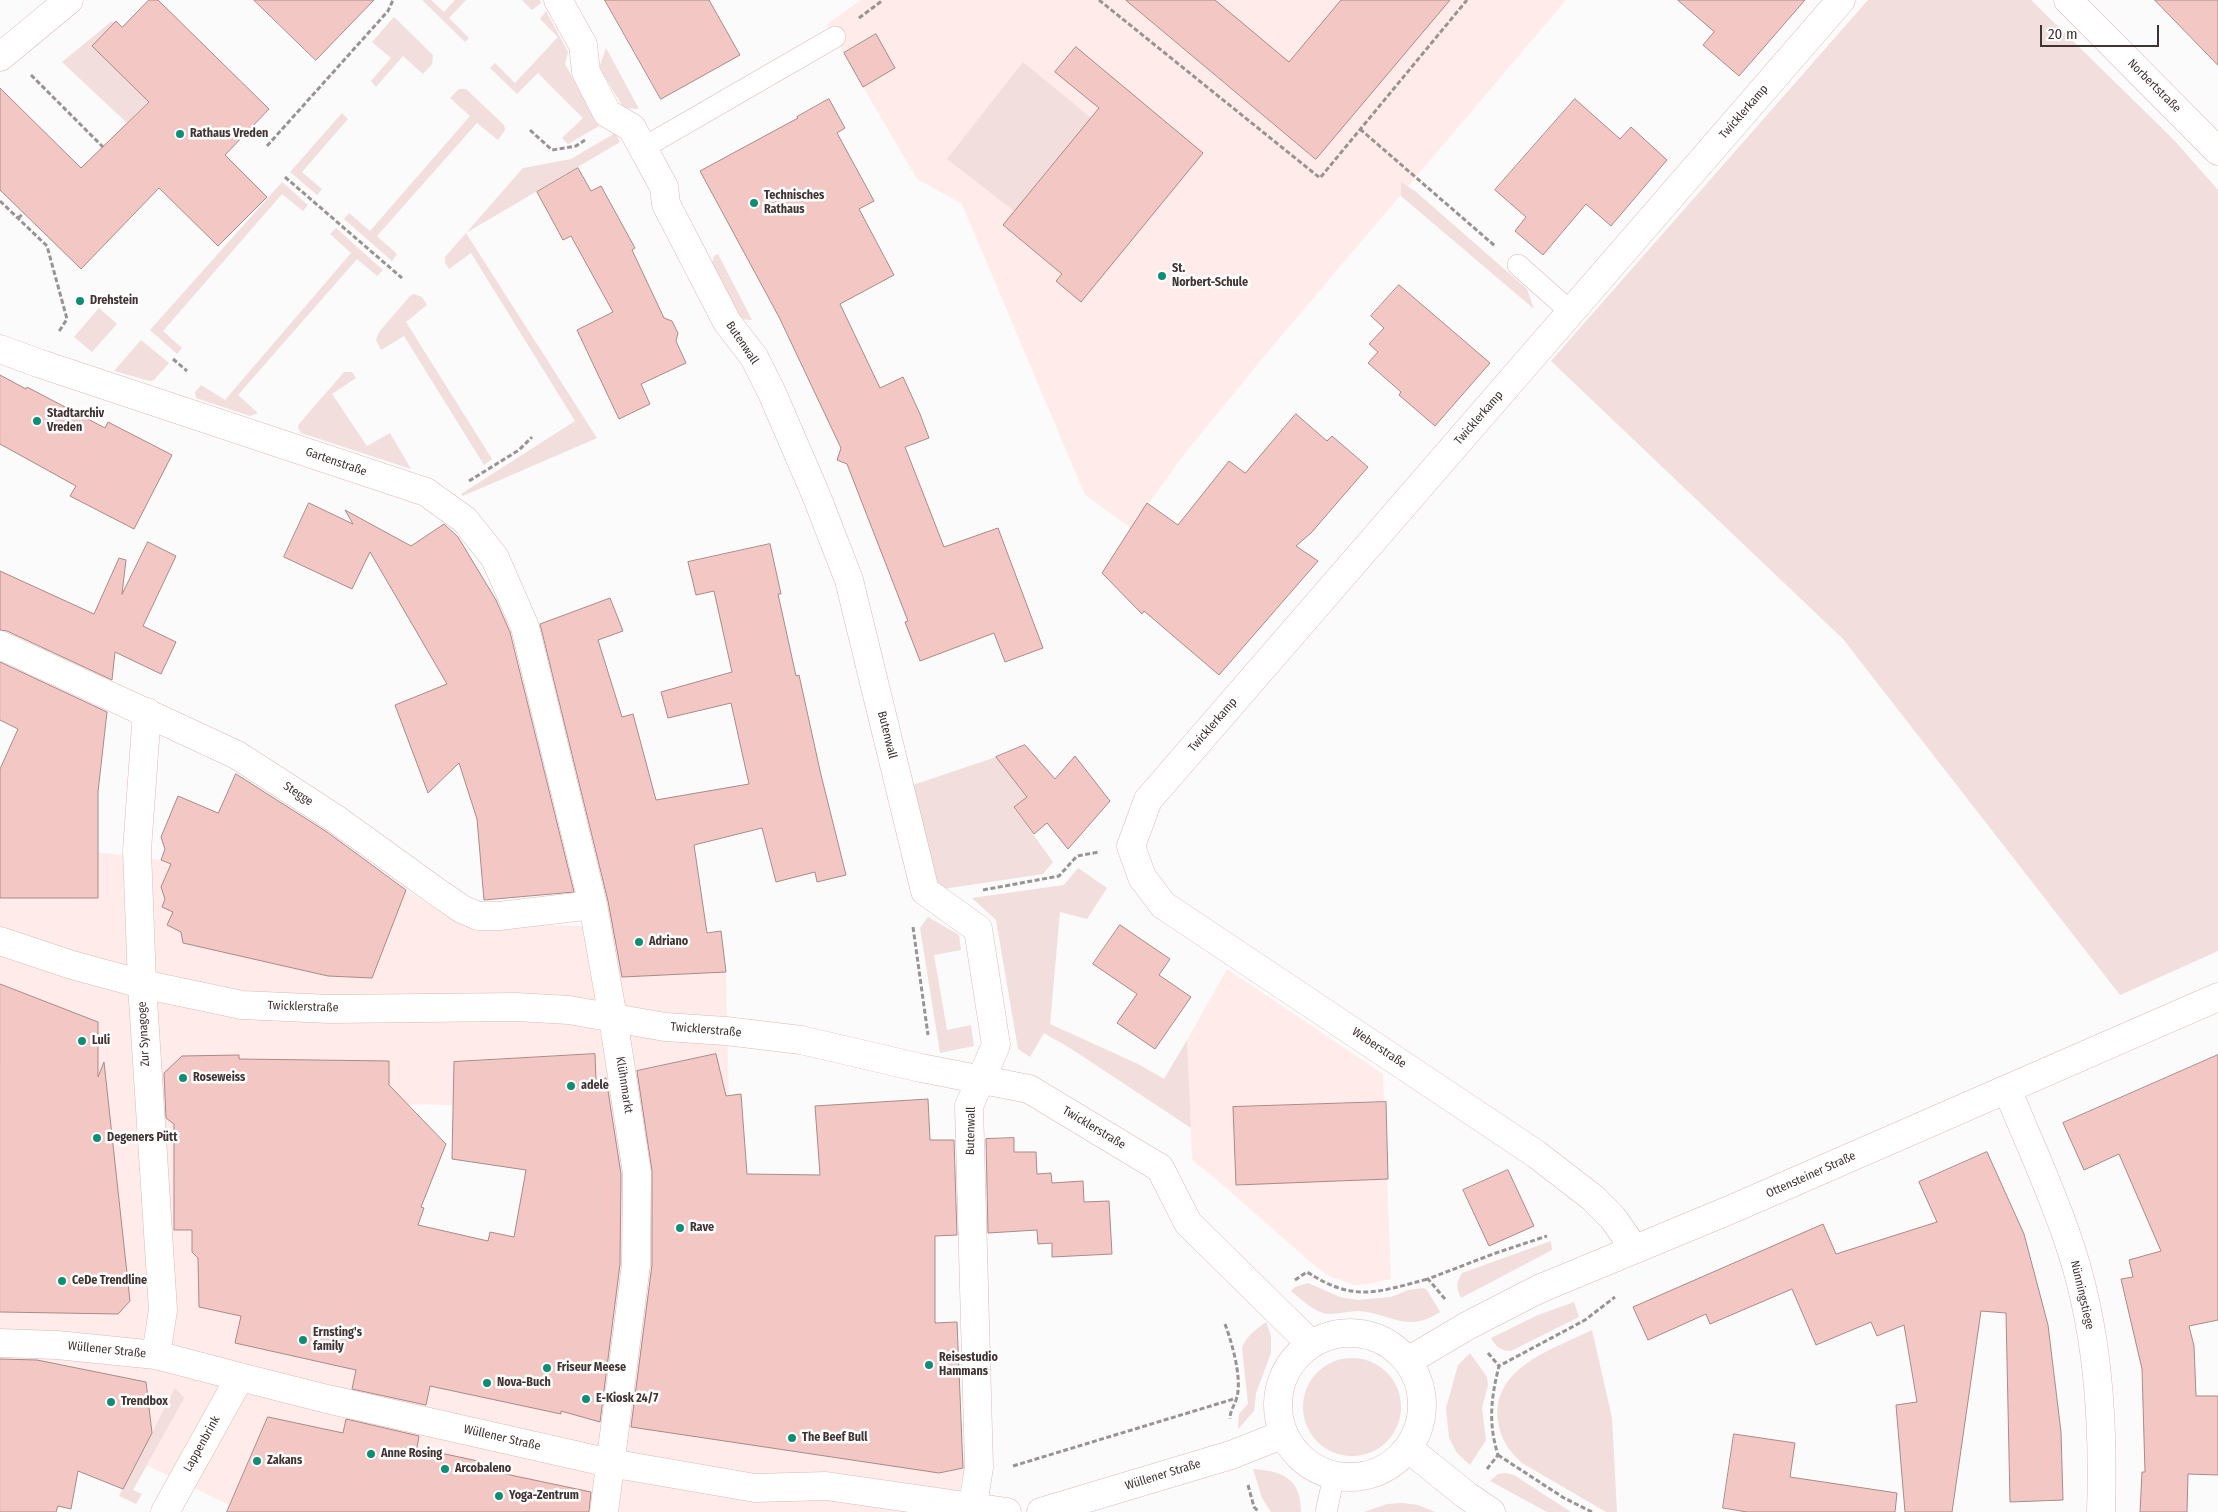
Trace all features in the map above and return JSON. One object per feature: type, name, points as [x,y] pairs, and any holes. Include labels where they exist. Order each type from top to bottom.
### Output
[{"type":"street","points":[[3,54],[69,0]]},
{"type":"street","name":"Butenwall","points":[[558,0],[582,45],[586,72],[608,113],[632,128],[664,187],[666,204],[727,322],[754,358],[772,393],[850,580],[925,891],[978,929],[996,1045],[969,1106],[979,1467],[972,1510]]},
{"type":"street","name":"Twicklerkamp","points":[[1131,846],[1148,800],[1841,0]]},
{"type":"street","name":"Norbertstraße","points":[[2068,0],[2218,151]]},
{"type":"street","name":"Gartenstraße","points":[[0,349],[426,492],[442,502],[465,520],[495,558],[525,627],[546,713]]},
{"type":"street","name":"Stegge","points":[[0,644],[148,712],[252,764],[336,819],[462,909],[478,916],[499,916],[593,905]]},
{"type":"street","name":"Zur Synagoge","points":[[148,712],[137,850],[142,984],[163,1310],[156,1355]]},
{"type":"street","name":"Klühnmarkt","points":[[546,713],[593,905],[637,1174],[636,1265],[604,1512]]},
{"type":"street","name":"Weberstraße","points":[[1131,846],[1142,877],[1163,905],[1536,1154],[1593,1198],[1612,1217],[1634,1248]]},
{"type":"street","name":"Twicklerstraße","points":[[0,941],[72,965],[142,984],[242,1005],[330,1009],[516,1007],[569,1010],[665,1026],[726,1030],[801,1040],[921,1068],[1029,1089],[1160,1168],[1188,1223],[1311,1344]]},
{"type":"street","name":"Ottensteiner Straße","points":[[1408,1361],[1467,1326],[1539,1289],[1732,1209],[2218,997]]},
{"type":"street","name":"Nünningstiege","points":[[2007,1089],[2068,1238],[2080,1279],[2092,1335],[2100,1396],[2101,1512]]},
{"type":"street","points":[[1352,1333],[1373,1336],[1392,1346],[1408,1361],[1418,1377],[1422,1396],[1422,1414],[1418,1432],[1409,1449],[1394,1463],[1375,1473],[1355,1478],[1334,1476],[1318,1470],[1304,1461],[1292,1449],[1284,1434],[1278,1410],[1281,1385],[1292,1362],[1311,1344],[1331,1336],[1352,1333]]},
{"type":"street","name":"Wüllener Straße","points":[[0,1343],[57,1345],[156,1355],[327,1399],[610,1463],[755,1488],[826,1486],[972,1510],[1007,1512]]},
{"type":"street","name":"Lappenbrink","points":[[164,1512],[240,1377]]},
{"type":"street","name":"Wüllener Straße","points":[[1041,1512],[1238,1452],[1284,1434]]},
{"type":"street","points":[[1409,1449],[1466,1495],[1491,1512]]},
{"type":"lane","points":[[643,148],[835,37]]},
{"type":"lane","points":[[1518,266],[1571,312]]},
{"type":"lane","points":[[1326,1512],[1334,1476]]},
{"type":"path","points":[[268,146],[388,11],[393,0]]},
{"type":"path","points":[[1099,0],[1320,178],[1467,0]]},
{"type":"path","points":[[3,54],[103,147]]},
{"type":"path","points":[[530,130],[552,150],[564,149],[576,146],[618,120]]},
{"type":"path","points":[[1360,129],[1518,266]]},
{"type":"path","points":[[285,177],[402,278]]},
{"type":"path","points":[[0,201],[47,246],[67,319],[38,363]]},
{"type":"path","points":[[18,218],[24,213]]},
{"type":"path","points":[[173,359],[187,371]]},
{"type":"path","points":[[462,485],[519,450],[532,437]]},
{"type":"path","points":[[978,891],[1059,876],[1077,856],[1131,846]]},
{"type":"path","points":[[921,1068],[930,1048],[913,927],[925,891]]},
{"type":"path","points":[[1256,1289],[1291,1282],[1307,1272],[1330,1286],[1346,1291],[1362,1293],[1382,1291],[1428,1279],[1547,1236]]},
{"type":"path","points":[[1428,1279],[1467,1326]]},
{"type":"path","points":[[1592,1512],[1564,1498],[1498,1455],[1492,1436],[1492,1397],[1499,1366],[1585,1320],[1622,1292]]},
{"type":"path","points":[[1225,1324],[1233,1346],[1238,1387],[1237,1398],[1230,1410],[1230,1426],[1238,1452]]},
{"type":"path","points":[[979,1467],[1005,1469],[1237,1398]]},
{"type":"path","points":[[1466,1495],[1498,1455]]},
{"type":"shaded area","points":[[422,0],[431,0],[444,12],[455,0],[466,0],[449,18],[469,38],[465,42]]},
{"type":"shaded area","points":[[522,0],[540,0],[541,3],[532,10]]},
{"type":"shaded area","name":"St. Norbert-Schule","points":[[861,0],[1566,0],[1271,348],[1182,457],[1131,528],[1085,495],[962,204],[917,179],[863,87],[875,35],[844,53],[827,24]]},
{"type":"shaded area","points":[[1868,0],[2031,0],[2174,140],[2218,190],[2218,951],[2120,995],[1843,639],[1551,361]]},
{"type":"shaded area","points":[[546,11],[568,52],[565,64],[599,126],[568,144],[562,138],[583,118],[538,73],[517,94],[490,68],[495,63],[515,83],[558,37],[540,19]]},
{"type":"shaded area","points":[[394,17],[433,55],[432,64],[423,74],[403,56],[376,87],[371,81],[391,58],[372,42]]},
{"type":"shaded area","points":[[112,21],[149,101],[127,123],[62,62]]},
{"type":"shaded area","points":[[606,48],[639,109],[624,108],[599,68]]},
{"type":"shaded area","points":[[1023,62],[1091,118],[1014,211],[947,159]]},
{"type":"shaded area","points":[[459,89],[466,89],[504,125],[505,130],[498,140],[477,123],[377,236],[397,254],[392,261],[344,219],[349,213],[370,231],[470,116],[450,98]]},
{"type":"shaded area","points":[[342,113],[348,119],[302,172],[322,189],[317,195],[290,172]]},
{"type":"shaded area","points":[[615,133],[620,142],[466,233],[523,168],[571,159]]},
{"type":"shaded area","points":[[282,182],[308,205],[303,211],[282,194],[163,331],[182,348],[177,354],[150,330]]},
{"type":"shaded area","points":[[1401,182],[1415,191],[1527,289],[1534,309],[1401,196]]},
{"type":"shaded area","points":[[336,228],[383,270],[377,276],[357,259],[238,395],[258,413],[250,416],[196,398],[195,392],[201,385],[225,400],[351,253],[330,234]]},
{"type":"shaded area","points":[[466,233],[597,438],[463,496],[461,494],[575,421],[471,253],[449,269],[445,263],[445,257]]},
{"type":"shaded area","points":[[718,254],[752,320],[736,319],[710,270],[714,256]]},
{"type":"shaded area","points":[[414,294],[422,297],[427,305],[406,322],[492,459],[484,465],[404,336],[381,350],[376,340],[379,332],[410,296]]},
{"type":"shaded area","points":[[99,308],[117,324],[92,352],[74,337]]},
{"type":"shaded area","points":[[141,340],[169,363],[154,380],[150,381],[114,371]]},
{"type":"shaded area","points":[[344,372],[352,372],[356,378],[332,394],[367,446],[390,433],[411,469],[301,433],[298,428],[299,424]]},
{"type":"shaded area","points":[[996,757],[1027,797],[1014,808],[1053,862],[1043,874],[943,889],[934,884],[913,785]]},
{"type":"shaded area","points":[[0,828],[96,852],[161,860],[275,911],[363,923],[406,890],[451,919],[478,928],[530,925],[586,926],[608,887],[726,972],[729,1103],[665,1110],[949,1344],[965,1468],[955,1512],[240,1510],[127,1456],[0,1425]],"holes":[[[375,1103],[547,1108],[573,1363],[250,1299]]]},
{"type":"shaded area","points":[[1078,868],[1107,888],[1087,919],[1060,912],[1050,1024],[1140,1065],[1164,1079],[1187,1040],[1191,1128],[1044,1033],[1030,1057],[1018,1049],[996,920],[972,898],[1064,885]]},
{"type":"shaded area","points":[[928,917],[959,935],[961,950],[934,955],[947,1030],[971,1025],[974,1046],[940,1053],[920,928]]},
{"type":"shaded area","points":[[1227,969],[1383,1074],[1391,1279],[1354,1285],[1329,1276],[1316,1267],[1192,1160],[1187,1040]]},
{"type":"shaded area","points":[[1551,1241],[1552,1250],[1461,1298],[1457,1286],[1462,1273]]},
{"type":"shaded area","points":[[1308,1283],[1340,1297],[1358,1300],[1391,1297],[1408,1290],[1423,1288],[1427,1290],[1440,1312],[1428,1318],[1408,1322],[1358,1311],[1326,1314],[1310,1306],[1291,1291],[1295,1287]]},
{"type":"shaded area","points":[[1574,1302],[1579,1317],[1511,1351],[1499,1348],[1491,1338],[1538,1315]]},
{"type":"shaded area","points":[[1266,1322],[1271,1336],[1271,1353],[1256,1393],[1254,1411],[1238,1429],[1239,1414],[1248,1404],[1242,1348],[1249,1337]]},
{"type":"shaded area","points":[[1592,1330],[1612,1418],[1617,1512],[1606,1512],[1522,1463],[1506,1444],[1498,1421],[1498,1402],[1504,1387],[1515,1373],[1528,1362],[1544,1353]]},
{"type":"shaded area","points":[[1470,1353],[1487,1377],[1488,1385],[1482,1408],[1486,1440],[1470,1465],[1457,1453],[1449,1438],[1446,1408],[1458,1365]]},
{"type":"shaded area","points":[[1352,1358],[1362,1359],[1379,1366],[1393,1380],[1400,1397],[1400,1417],[1393,1434],[1379,1448],[1362,1455],[1352,1456],[1342,1455],[1325,1448],[1311,1434],[1304,1417],[1303,1407],[1304,1397],[1311,1380],[1325,1366],[1342,1359]]},
{"type":"shaded area","points":[[175,1388],[184,1398],[133,1490],[142,1494],[136,1504],[119,1496]]},
{"type":"shaded area","points":[[1253,1469],[1273,1472],[1288,1478],[1298,1491],[1301,1512],[1271,1512],[1262,1498]]},
{"type":"shaded area","points":[[1498,1474],[1514,1475],[1571,1512],[1547,1512],[1490,1481]]},
{"type":"shaded area","points":[[1403,1503],[1418,1505],[1435,1512],[1364,1512],[1387,1504]]},
{"type":"building","name":"Rathaus Vreden","points":[[149,0],[158,0],[269,109],[225,155],[267,197],[218,246],[159,188],[81,269],[0,190],[0,88],[81,168],[149,102],[92,46],[116,21],[122,27]]},
{"type":"building","points":[[254,0],[374,0],[316,60]]},
{"type":"building","points":[[605,0],[709,0],[740,55],[661,99]]},
{"type":"building","points":[[1126,0],[1215,0],[1289,62],[1341,0],[1450,0],[1316,159]]},
{"type":"building","points":[[1678,0],[1805,0],[1739,76],[1703,45],[1714,32]]},
{"type":"building","points":[[2155,0],[2218,0],[2218,65]]},
{"type":"building","points":[[876,34],[895,68],[863,87],[844,53]]},
{"type":"building","points":[[1076,47],[1203,153],[1081,302],[1056,281],[1062,274],[1003,225],[1099,108],[1055,72]]},
{"type":"building","points":[[829,99],[845,128],[837,133],[874,201],[859,209],[894,275],[840,304],[880,388],[903,377],[920,414],[929,438],[905,447],[944,547],[998,528],[1043,648],[1005,662],[994,633],[920,661],[905,622],[908,621],[847,464],[837,460],[841,448],[779,317],[700,171]]},
{"type":"building","points":[[1575,99],[1620,139],[1631,127],[1667,160],[1611,226],[1586,204],[1543,255],[1515,231],[1526,217],[1495,190]]},
{"type":"building","points":[[578,168],[591,191],[601,186],[635,248],[632,250],[664,318],[672,321],[678,333],[676,341],[686,363],[641,384],[650,404],[619,419],[577,330],[613,312],[571,236],[563,240],[537,192]]},
{"type":"building","points":[[1399,285],[1490,363],[1435,426],[1399,395],[1401,392],[1368,363],[1378,352],[1369,344],[1384,328],[1371,316]]},
{"type":"building","points":[[0,375],[105,428],[108,422],[172,455],[134,529],[70,496],[76,486],[0,444]]},
{"type":"building","points":[[1296,414],[1327,441],[1332,436],[1368,467],[1311,533],[1296,546],[1318,561],[1219,675],[1144,611],[1142,614],[1102,573],[1147,503],[1178,525],[1229,461],[1245,473]]},
{"type":"building","points":[[309,503],[353,524],[345,510],[411,546],[444,524],[458,537],[496,600],[510,632],[574,892],[484,900],[477,819],[459,763],[428,793],[395,705],[447,684],[370,552],[352,589],[284,557]]},
{"type":"building","points":[[148,542],[176,556],[143,626],[176,642],[161,674],[115,652],[112,680],[7,631],[0,630],[0,571],[94,614],[119,558],[126,560],[122,594]]},
{"type":"building","points":[[770,544],[781,594],[778,594],[796,676],[799,675],[846,875],[817,882],[815,872],[776,882],[762,828],[694,845],[707,933],[721,931],[726,972],[622,977],[608,901],[540,624],[610,598],[623,631],[598,640],[622,717],[633,714],[656,800],[749,784],[731,703],[668,718],[661,692],[732,672],[714,591],[696,595],[688,562]]},
{"type":"building","points":[[0,662],[107,712],[98,792],[98,898],[0,898],[0,769],[18,729],[0,720]]},
{"type":"building","points":[[1025,745],[1055,779],[1075,756],[1110,801],[1068,849],[1047,823],[1034,834],[1014,807],[1027,797],[996,757]]},
{"type":"building","points":[[236,774],[327,832],[406,890],[372,978],[328,976],[183,943],[181,932],[167,925],[173,912],[162,907],[165,899],[161,887],[171,864],[161,860],[165,849],[161,837],[178,796],[218,813]]},
{"type":"building","points":[[1120,925],[1170,959],[1159,975],[1191,997],[1155,1049],[1117,1023],[1137,994],[1093,964]]},
{"type":"building","points":[[0,984],[98,1022],[98,1077],[104,1062],[130,1301],[118,1314],[0,1312]]},
{"type":"building","points":[[595,1054],[596,1080],[606,1078],[621,1174],[620,1264],[600,1422],[561,1411],[561,1414],[430,1386],[426,1405],[352,1389],[356,1370],[235,1343],[241,1316],[199,1307],[198,1258],[192,1252],[192,1230],[174,1230],[174,1124],[166,1118],[164,1073],[182,1056],[239,1055],[239,1059],[389,1061],[389,1085],[446,1144],[421,1207],[424,1208],[418,1225],[488,1241],[490,1232],[514,1237],[526,1170],[452,1159],[454,1062]]},
{"type":"building","points":[[716,1054],[726,1096],[741,1094],[747,1174],[820,1175],[815,1106],[928,1099],[930,1140],[954,1140],[957,1235],[935,1236],[935,1323],[957,1322],[963,1468],[939,1473],[631,1427],[652,1265],[652,1171],[637,1071]]},
{"type":"building","points":[[2218,1055],[2218,1320],[2189,1326],[2194,1346],[2196,1396],[2218,1396],[2218,1475],[2188,1474],[2187,1512],[2140,1512],[2142,1472],[2145,1472],[2142,1369],[2121,1279],[2133,1277],[2129,1260],[2161,1251],[2119,1154],[2084,1170],[2063,1123]]},
{"type":"building","points":[[1386,1102],[1388,1179],[1236,1185],[1233,1107]]},
{"type":"building","points":[[1014,1138],[1014,1152],[1036,1152],[1037,1174],[1051,1173],[1052,1183],[1083,1181],[1084,1202],[1109,1201],[1112,1254],[1052,1257],[1052,1243],[1038,1244],[1037,1230],[988,1233],[986,1139]]},
{"type":"building","points":[[1987,1152],[2024,1234],[2048,1325],[2061,1432],[2063,1500],[2010,1502],[2006,1313],[1981,1311],[1952,1512],[1905,1512],[1896,1405],[1917,1402],[1904,1325],[1877,1336],[1871,1322],[1816,1345],[1792,1289],[1710,1324],[1706,1314],[1648,1340],[1633,1307],[1823,1224],[1836,1254],[1937,1222],[1919,1182]]},
{"type":"building","points":[[1508,1170],[1534,1226],[1489,1246],[1463,1190]]},
{"type":"building","points":[[0,1359],[37,1360],[146,1382],[152,1433],[123,1489],[78,1471],[71,1509],[58,1506],[56,1512],[0,1512]]},
{"type":"building","points":[[268,1417],[343,1433],[346,1419],[419,1436],[417,1448],[478,1461],[477,1468],[591,1492],[589,1512],[227,1512]]},
{"type":"building","points":[[1734,1434],[1795,1443],[1790,1477],[1897,1493],[1895,1512],[1747,1512],[1723,1508]]},
{"type":"place","name":"Rathaus Vreden","points":[[180,134]]},
{"type":"place","name":"Technisches Rathaus","points":[[754,203]]},
{"type":"place","name":"St. Norbert-Schule","points":[[1162,276]]},
{"type":"place","name":"Drehstein","points":[[80,301]]},
{"type":"place","name":"Stadtarchiv Vreden","points":[[37,421]]},
{"type":"place","name":"Adriano","points":[[639,942]]},
{"type":"place","name":"Luli","points":[[82,1041]]},
{"type":"place","name":"Roseweiss","points":[[183,1078]]},
{"type":"place","name":"adele","points":[[571,1086]]},
{"type":"place","name":"Degeners Pütt","points":[[97,1138]]},
{"type":"place","name":"Rave","points":[[680,1228]]},
{"type":"place","name":"CeDe Trendline","points":[[62,1281]]},
{"type":"place","name":"Ernsting's family","points":[[303,1340]]},
{"type":"place","name":"Reisestudio Hammans","points":[[929,1365]]},
{"type":"place","name":"Friseur Meese","points":[[547,1368]]},
{"type":"place","name":"Nova-Buch","points":[[487,1383]]},
{"type":"place","name":"E-Kiosk 24/7","points":[[586,1399]]},
{"type":"place","name":"Trendbox","points":[[111,1402]]},
{"type":"place","name":"The Beef Bull","points":[[792,1438]]},
{"type":"place","name":"Anne Rosing","points":[[371,1454]]},
{"type":"place","name":"Zakans","points":[[257,1461]]},
{"type":"place","name":"Arcobaleno","points":[[445,1469]]},
{"type":"place","name":"Yoga-Zentrum","points":[[499,1496]]}]
